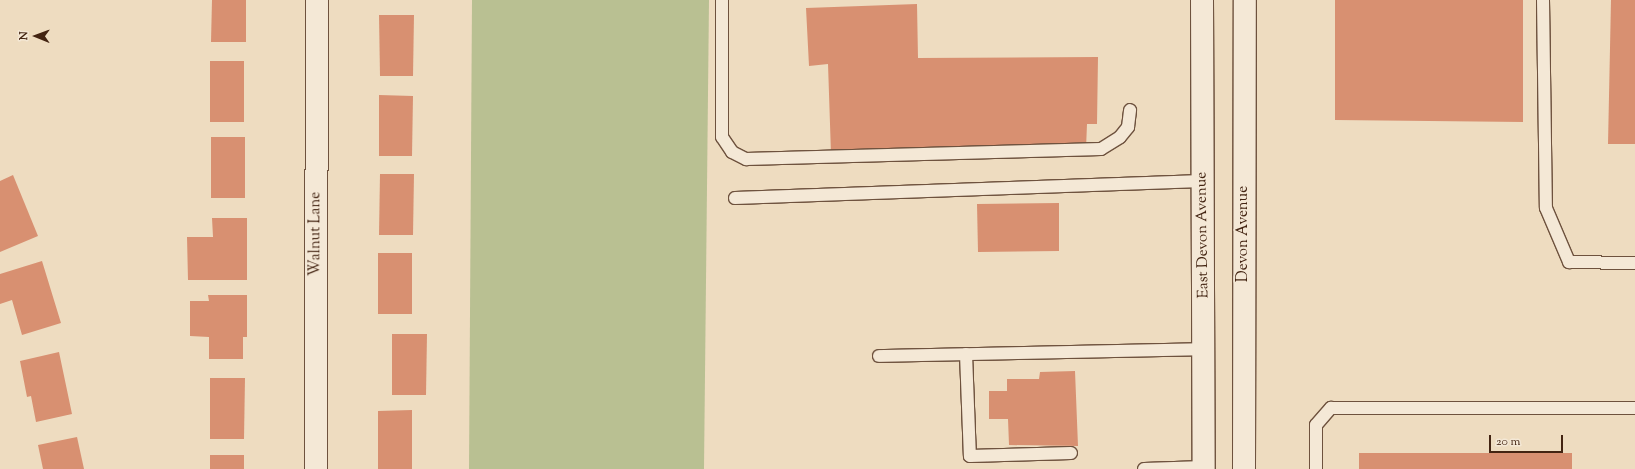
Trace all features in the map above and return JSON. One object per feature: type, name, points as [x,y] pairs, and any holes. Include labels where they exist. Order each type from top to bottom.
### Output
[{"type":"main road","name":"Walnut Lane","points":[[316,469],[317,0]]},
{"type":"main road","name":"East Devon Avenue","points":[[1202,0],[1202,181],[1205,349],[1204,468]]},
{"type":"main road","name":"Devon Avenue","points":[[1244,469],[1245,0]]},
{"type":"lane","points":[[722,0],[722,137],[732,152],[746,159],[1101,148],[1120,137],[1128,127],[1130,110]]},
{"type":"lane","points":[[1543,0],[1546,208],[1569,262],[1635,263]]},
{"type":"lane","points":[[734,198],[1202,181]]},
{"type":"lane","points":[[879,356],[1205,349]]},
{"type":"lane","points":[[966,354],[970,456],[1071,453]]},
{"type":"lane","points":[[1316,469],[1316,425],[1331,408],[1635,408]]},
{"type":"lane","points":[[1144,469],[1204,468]]},
{"type":"green space","points":[[472,0],[709,0],[704,469],[469,469]]},
{"type":"building","points":[[212,0],[246,0],[246,42],[211,42]]},
{"type":"building","points":[[1335,0],[1523,0],[1523,122],[1335,120]]},
{"type":"building","points":[[1611,0],[1635,0],[1635,144],[1608,144]]},
{"type":"building","points":[[917,4],[918,58],[1098,57],[1097,124],[1087,124],[1086,149],[831,154],[828,64],[809,66],[806,8]]},
{"type":"building","points":[[379,15],[414,15],[413,76],[380,76]]},
{"type":"building","points":[[210,61],[244,61],[244,122],[210,122]]},
{"type":"building","points":[[379,95],[413,96],[412,156],[379,156]]},
{"type":"building","points":[[211,137],[245,137],[245,198],[211,198]]},
{"type":"building","points":[[380,174],[414,174],[413,235],[379,235]]},
{"type":"building","points":[[13,175],[38,236],[0,252],[0,181]]},
{"type":"building","points":[[1059,203],[1059,251],[978,252],[977,204]]},
{"type":"building","points":[[212,218],[247,218],[247,280],[188,280],[187,237],[213,237]]},
{"type":"building","points":[[378,253],[412,253],[412,314],[378,314]]},
{"type":"building","points":[[42,261],[61,323],[22,335],[12,300],[0,304],[0,274]]},
{"type":"building","points":[[208,295],[247,295],[247,337],[243,337],[243,359],[209,359],[209,337],[190,336],[190,301],[209,301]]},
{"type":"building","points":[[392,334],[427,334],[426,395],[392,395]]},
{"type":"building","points":[[59,352],[72,414],[36,422],[31,396],[27,397],[20,361]]},
{"type":"building","points":[[1075,371],[1078,446],[1009,445],[1008,419],[989,419],[989,391],[1007,391],[1007,379],[1039,379],[1040,372]]},
{"type":"building","points":[[210,378],[245,378],[244,439],[210,439]]},
{"type":"building","points":[[412,410],[412,469],[378,469],[378,411]]},
{"type":"building","points":[[77,437],[84,469],[43,469],[38,445]]},
{"type":"building","points":[[1359,453],[1572,453],[1572,469],[1359,469]]},
{"type":"building","points":[[210,455],[244,455],[244,469],[210,469]]}]
